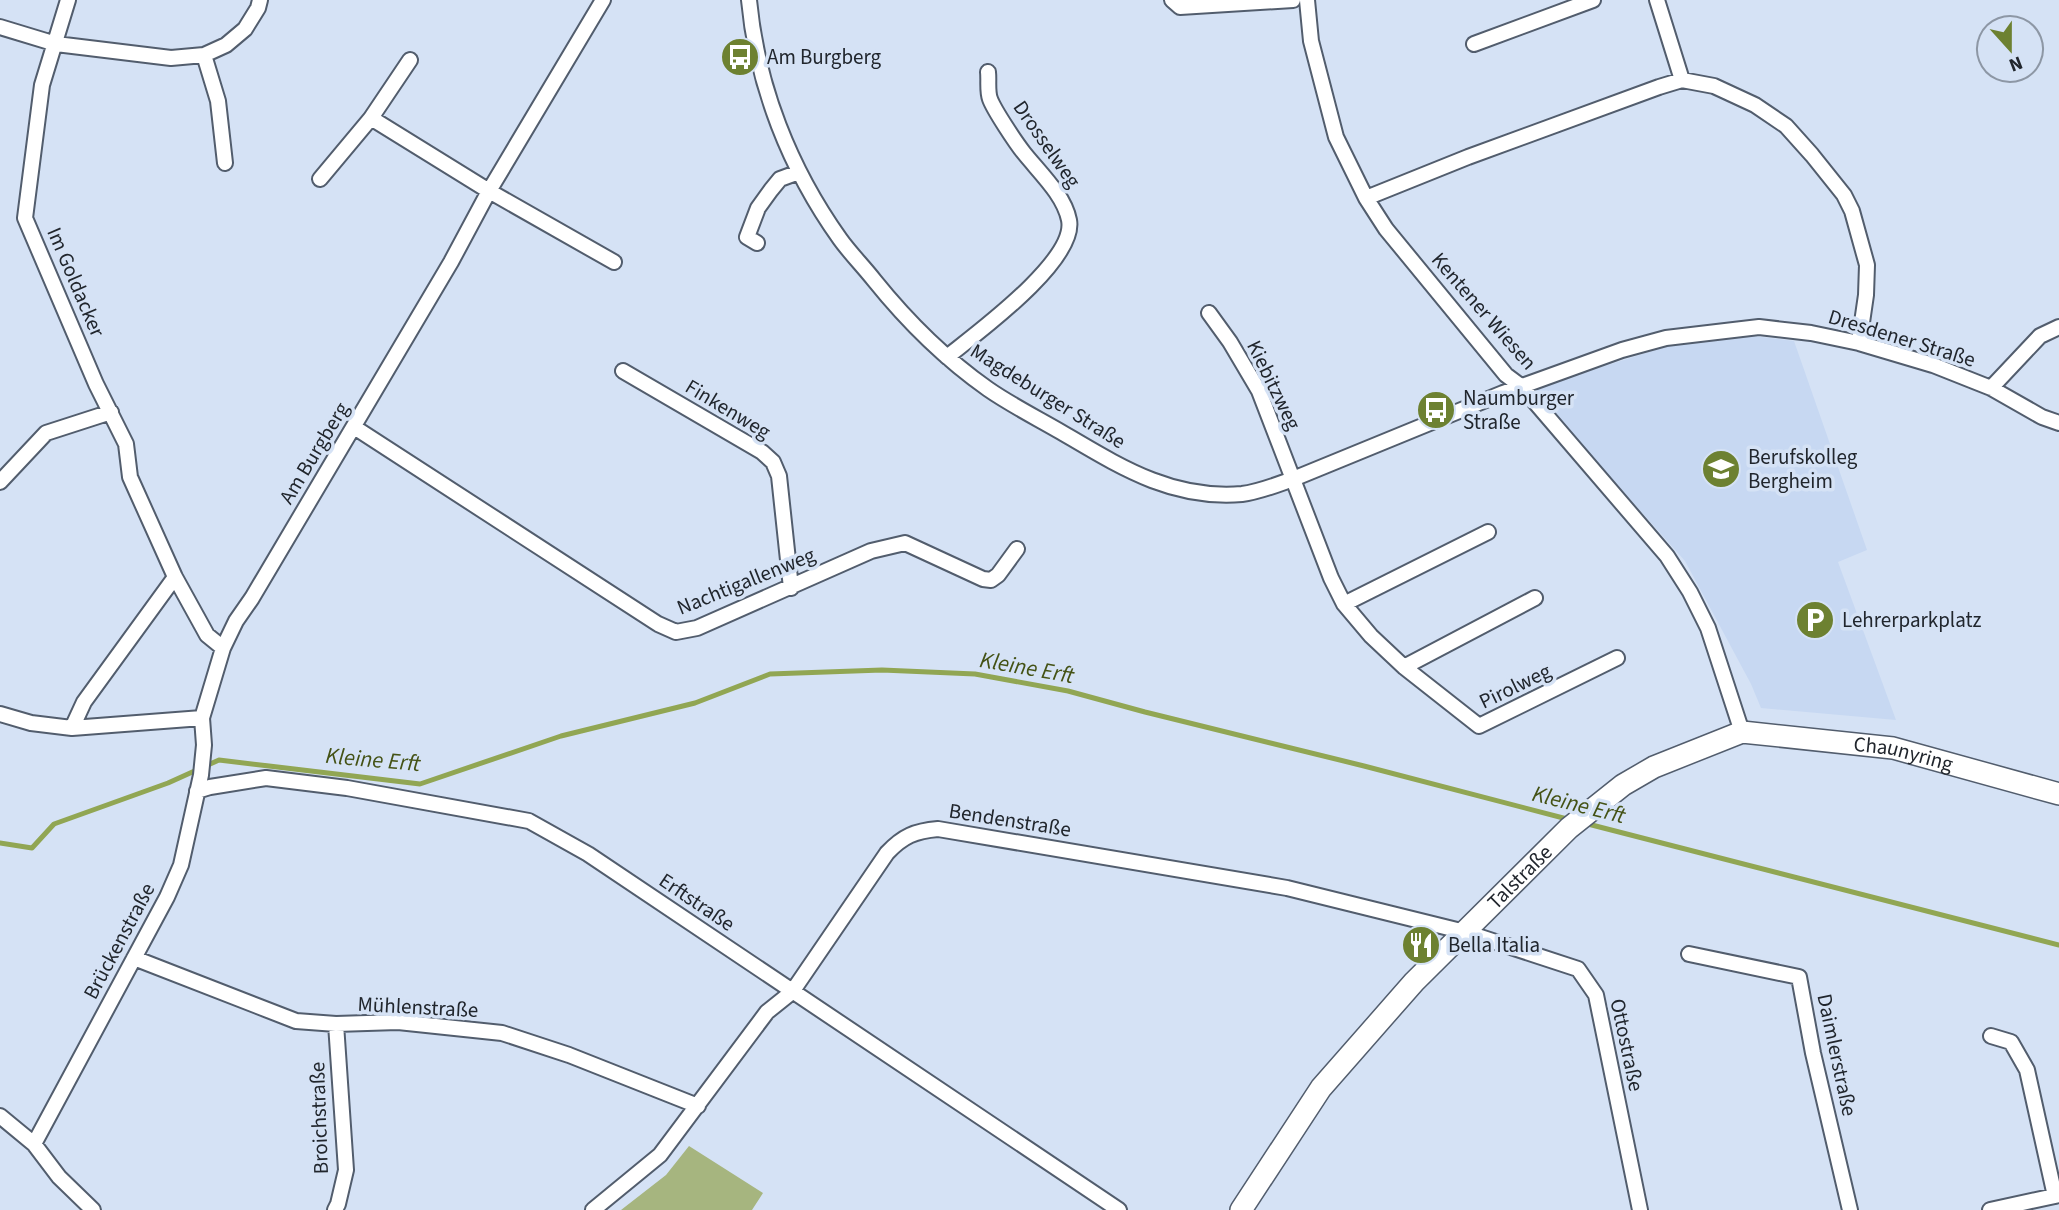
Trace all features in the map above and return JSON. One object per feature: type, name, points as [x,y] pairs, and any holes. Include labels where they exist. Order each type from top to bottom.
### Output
[{"type":"street","name":"Im Goldacker","points":[[68,0],[42,85],[25,218],[96,384],[126,444],[130,477],[175,577],[206,635],[223,648]]},
{"type":"street","points":[[0,27],[56,44],[171,58],[204,55],[226,45],[245,29],[260,0]]},
{"type":"street","name":"Am Burgberg","points":[[204,745],[201,718],[223,648],[236,621],[354,427],[451,262],[488,191],[603,0]]},
{"type":"street","name":"Magdeburger Straße","points":[[748,0],[760,68],[777,123],[799,172],[840,239],[884,293],[947,357],[988,389],[1107,459],[1165,486],[1195,494],[1243,494],[1293,479],[1522,387]]},
{"type":"street","points":[[1172,0],[1180,7],[1293,0]]},
{"type":"street","name":"Kentener Wiesen","points":[[1307,0],[1311,41],[1336,137],[1366,198],[1387,229],[1506,375],[1522,387],[1667,556],[1709,628],[1742,732]]},
{"type":"street","points":[[1474,44],[1593,0]]},
{"type":"street","points":[[1657,0],[1682,80]]},
{"type":"street","points":[[204,55],[218,101],[225,163]]},
{"type":"street","points":[[320,179],[371,118],[410,61]]},
{"type":"street","name":"Drosselweg","points":[[947,357],[1021,297],[1069,238],[1070,222],[1065,208],[1019,147],[990,98],[988,72]]},
{"type":"street","points":[[1366,198],[1506,143],[1682,80],[1714,86],[1755,105],[1786,126],[1844,195],[1852,211],[1867,265],[1859,343]]},
{"type":"street","points":[[371,118],[488,191],[614,262]]},
{"type":"street","points":[[757,243],[747,237],[758,208],[780,179],[799,172]]},
{"type":"street","name":"Kiebitzweg","points":[[1209,313],[1230,341],[1259,391],[1293,479]]},
{"type":"street","name":"Dresdener Straße","points":[[1522,387],[1622,350],[1666,338],[1759,327],[1811,333],[1859,343],[1934,365],[1991,388],[2059,423]]},
{"type":"street","points":[[1991,388],[2040,336],[2059,327]]},
{"type":"street","name":"Finkenweg","points":[[623,371],[762,452],[773,462],[779,476],[792,588]]},
{"type":"street","points":[[0,481],[46,433],[111,412]]},
{"type":"street","name":"Nachtigallenweg","points":[[354,427],[658,624],[676,632],[697,628],[871,551],[905,543],[983,579],[991,580],[999,575],[1017,549]]},
{"type":"street","name":"Pirolweg","points":[[1293,479],[1331,578],[1345,604],[1371,636],[1404,667],[1479,726],[1617,657]]},
{"type":"street","points":[[1345,604],[1488,532]]},
{"type":"street","points":[[72,728],[84,702],[175,577]]},
{"type":"street","points":[[1404,667],[1535,598]]},
{"type":"street","points":[[0,714],[31,723],[72,728],[201,718]]},
{"type":"street","name":"Chaunyring","points":[[1742,732],[1893,748],[2059,794]]},
{"type":"street","name":"Talstraße","points":[[1241,1210],[1321,1088],[1414,982],[1569,828],[1623,785],[1654,767],[1742,732]]},
{"type":"street","name":"Brückenstraße","points":[[34,1143],[167,897],[181,865],[201,775],[204,745]]},
{"type":"street","name":"Erftstraße","points":[[197,791],[265,778],[347,788],[528,821],[588,854],[1119,1210]]},
{"type":"street","name":"Bendenstraße","points":[[593,1210],[660,1155],[767,1012],[792,992],[887,853],[900,840],[921,830],[939,829],[1287,888],[1465,932]]},
{"type":"street","name":"Ottostraße","points":[[1465,932],[1578,969],[1595,995],[1640,1210]]},
{"type":"street","name":"Daimlerstraße","points":[[1689,954],[1799,977],[1850,1210]]},
{"type":"street","name":"Mühlenstraße","points":[[134,958],[296,1021],[336,1024],[398,1022],[502,1033],[569,1055],[698,1106]]},
{"type":"street","name":"Broichstraße","points":[[335,1210],[346,1170],[336,1024]]},
{"type":"street","points":[[1990,1210],[2057,1196],[2027,1070],[2011,1042],[1991,1036]]},
{"type":"street","points":[[0,1116],[34,1143],[59,1177],[93,1210]]},
{"type":"shaded area","name":"Berufskolleg Bergheim","points":[[1753,336],[1794,341],[1867,550],[1838,562],[1896,720],[1761,708],[1751,684],[1685,561],[1532,389],[1668,346]]},
{"type":"green space","points":[[689,1146],[763,1193],[752,1210],[621,1210],[666,1175]]},
{"type":"waterway","name":"Kleine Erft","points":[[0,843],[32,848],[54,824],[168,783],[219,760],[420,784],[561,736],[695,703],[770,674],[882,670],[975,674],[1068,691],[1571,820]]},
{"type":"waterway","name":"Kleine Erft","points":[[1584,823],[2059,945]]},
{"type":"place","name":"Am Burgberg","points":[[740,57]]},
{"type":"place","name":"Naumburger Straße","points":[[1436,410]]},
{"type":"place","name":"Berufskolleg Bergheim","points":[[1721,469]]},
{"type":"place","name":"Lehrerparkplatz","points":[[1815,620]]},
{"type":"place","name":"Bella Italia","points":[[1421,945]]}]
